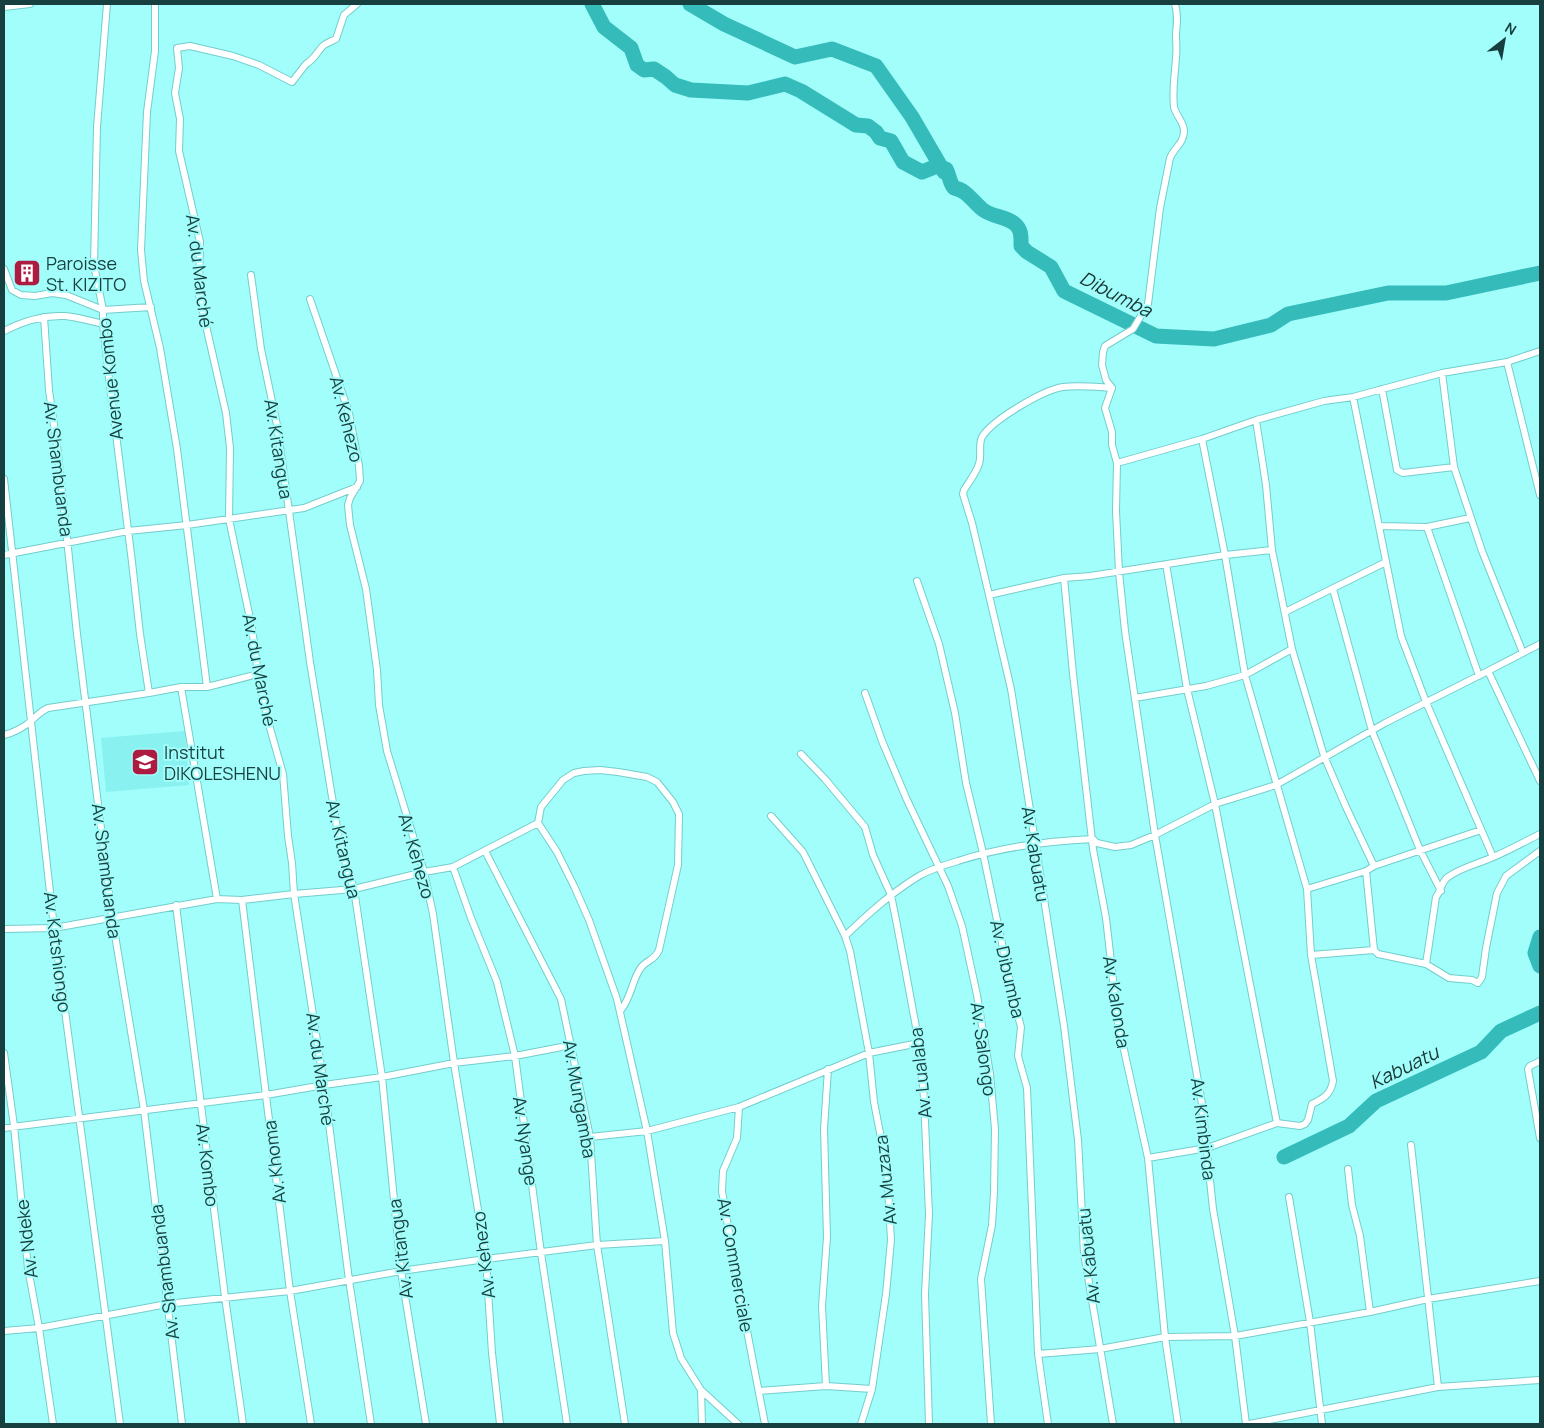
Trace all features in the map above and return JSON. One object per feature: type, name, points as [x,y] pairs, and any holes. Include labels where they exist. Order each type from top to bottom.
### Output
[{"type":"street","points":[[4,7],[30,4]]},
{"type":"street","name":"Avenue Kombo","points":[[107,4],[97,127],[94,265],[103,310],[103,324],[140,634],[149,694]]},
{"type":"street","points":[[155,4],[155,51],[147,112],[142,250],[144,281],[160,348],[177,449],[207,686]]},
{"type":"street","name":"Av. du Marché","points":[[357,4],[344,15],[336,39],[324,46],[292,82],[259,65],[232,56],[188,46],[177,48],[179,68],[175,93],[180,119],[178,151],[200,242],[199,295],[226,413],[230,448],[229,519],[252,628],[258,674],[268,721],[283,774],[294,894],[324,1084],[349,1280],[371,1424]]},
{"type":"street","points":[[1112,388],[1106,380],[1102,365],[1103,352],[1105,346],[1133,329],[1148,304],[1159,216],[1170,158],[1180,143],[1184,132],[1183,125],[1174,109],[1173,84],[1177,22],[1175,4]]},
{"type":"street","points":[[4,269],[12,290],[21,295],[35,296],[52,293],[66,295],[103,310],[150,307]]},
{"type":"street","name":"Av. Kitangua","points":[[251,274],[261,349],[277,425],[310,662],[340,846],[354,890],[382,1076],[401,1271],[426,1424]]},
{"type":"street","name":"Av. Kehezo","points":[[310,300],[349,413],[360,466],[360,481],[348,505],[350,525],[366,589],[377,670],[379,705],[387,751],[424,872],[433,914],[454,1063],[486,1259],[492,1353],[500,1424]]},
{"type":"street","points":[[4,330],[34,318],[44,317],[66,316],[103,324]]},
{"type":"street","name":"Av. Shambuanda","points":[[44,317],[49,390],[58,452],[77,634],[112,917],[144,1110],[182,1424]]},
{"type":"street","points":[[1118,463],[1324,401],[1352,397],[1442,373],[1507,362],[1540,351]]},
{"type":"street","points":[[1507,362],[1540,495]]},
{"type":"street","points":[[1442,373],[1454,467],[1470,518],[1523,653]]},
{"type":"street","name":"Av. Kabuatu","points":[[1112,388],[1070,387],[1046,392],[993,424],[982,437],[980,463],[963,494],[972,523],[1011,689],[1064,1026],[1078,1140],[1084,1253],[1114,1424]]},
{"type":"street","name":"Av. Kimbinda","points":[[1112,388],[1105,408],[1112,432],[1112,445],[1118,463],[1116,510],[1124,631],[1155,835],[1202,1104],[1214,1210],[1248,1424]]},
{"type":"street","points":[[1382,389],[1397,470],[1403,473],[1454,467]]},
{"type":"street","points":[[1352,397],[1401,636],[1426,702],[1493,857]]},
{"type":"street","points":[[1256,420],[1266,485],[1272,550],[1292,648],[1324,756],[1374,866]]},
{"type":"street","points":[[1148,1158],[1207,1148],[1277,1123],[1300,1126],[1305,1124],[1310,1115],[1312,1104],[1325,1098],[1333,1081],[1311,955],[1307,889],[1245,675],[1225,555],[1202,439]]},
{"type":"street","name":"Av. Katshiongo","points":[[4,479],[54,928],[120,1424]]},
{"type":"street","points":[[4,555],[128,530],[187,525],[304,508],[358,487]]},
{"type":"street","points":[[1379,526],[1427,527],[1470,518]]},
{"type":"street","points":[[1427,527],[1479,676]]},
{"type":"street","points":[[989,595],[1064,578],[1272,550]]},
{"type":"street","points":[[1284,612],[1386,562]]},
{"type":"street","points":[[1166,564],[1187,689],[1215,804],[1277,1123]]},
{"type":"street","name":"Av. Kalonda","points":[[1064,578],[1093,850],[1106,918],[1118,1022],[1148,1158],[1166,1337],[1178,1424]]},
{"type":"street","name":"Av. Dibumba","points":[[917,581],[939,644],[954,713],[966,783],[1021,1027],[1018,1056],[1027,1088],[1038,1354],[1048,1424]]},
{"type":"street","points":[[1333,589],[1372,730],[1420,850],[1441,891]]},
{"type":"street","points":[[845,936],[871,910],[891,895],[920,875],[938,867],[983,853],[1058,841],[1093,839],[1096,843],[1115,846],[1131,845],[1155,835],[1215,804],[1276,785],[1372,730],[1540,644]]},
{"type":"street","points":[[1135,698],[1206,686],[1245,675],[1292,648]]},
{"type":"street","points":[[1488,672],[1540,781]]},
{"type":"street","points":[[4,735],[16,731],[31,722],[40,712],[48,708],[149,694],[181,687],[207,686],[258,674]]},
{"type":"street","points":[[181,687],[217,898]]},
{"type":"street","name":"Av. Salongo","points":[[865,693],[907,800],[948,886],[962,926],[977,994],[995,1130],[994,1192],[991,1227],[981,1279],[991,1424]]},
{"type":"street","name":"Av. Lualaba","points":[[801,754],[825,779],[865,827],[872,855],[891,895],[919,1043],[924,1098],[929,1214],[925,1294],[929,1424]]},
{"type":"street","points":[[620,1011],[627,1002],[640,968],[644,963],[654,959],[659,950],[678,866],[679,814],[673,802],[657,782],[647,777],[618,772],[584,771],[574,773],[563,780],[541,807],[538,823],[557,852],[578,894],[617,999],[647,1132],[665,1241],[673,1333],[681,1358],[701,1390],[738,1424]]},
{"type":"street","name":"Av. Muzaza","points":[[771,816],[804,852],[845,936],[850,951],[869,1053],[874,1102],[887,1169],[891,1240],[886,1294],[872,1389],[861,1424]]},
{"type":"street","points":[[4,928],[54,928],[217,898],[242,900],[354,890],[424,872],[453,867],[538,823]]},
{"type":"street","points":[[1307,889],[1366,871],[1374,866],[1480,830]]},
{"type":"street","points":[[1426,964],[1436,897],[1441,891],[1442,883],[1462,869],[1493,857],[1540,834]]},
{"type":"street","name":"Av. Mungamba","points":[[486,851],[561,1000],[572,1045],[590,1137],[597,1245],[625,1424]]},
{"type":"street","points":[[1366,871],[1374,950],[1378,954],[1426,964],[1449,978],[1472,980],[1478,984],[1482,977],[1497,893],[1506,876],[1540,851]]},
{"type":"street","name":"Av. Nyange","points":[[453,867],[471,918],[498,982],[515,1056],[541,1253],[567,1424]]},
{"type":"street","name":"Av. Khoma","points":[[242,900],[290,1291],[311,1424]]},
{"type":"street","name":"Av. Kombo","points":[[176,906],[224,1297],[243,1424]]},
{"type":"street","points":[[1311,955],[1374,950]]},
{"type":"street","points":[[590,1137],[647,1132],[739,1107],[869,1053],[919,1043]]},
{"type":"street","points":[[4,1128],[266,1095],[454,1063],[515,1056],[572,1045]]},
{"type":"street","name":"Av. Ndeke","points":[[4,1053],[14,1126],[28,1268],[53,1424]]},
{"type":"street","points":[[1540,1062],[1528,1068],[1540,1138]]},
{"type":"street","points":[[826,1386],[822,1306],[827,1237],[824,1128],[828,1069]]},
{"type":"street","name":"Av. Commerciale","points":[[739,1107],[737,1138],[723,1171],[722,1191],[765,1424]]},
{"type":"street","points":[[1411,1146],[1438,1388]]},
{"type":"street","points":[[1348,1169],[1352,1205],[1360,1236],[1370,1312]]},
{"type":"street","points":[[1289,1198],[1310,1322],[1322,1424]]},
{"type":"street","points":[[4,1332],[39,1328],[167,1304],[290,1291],[401,1271],[486,1259],[597,1245],[665,1241]]},
{"type":"street","points":[[1038,1354],[1100,1350],[1166,1337],[1235,1336],[1370,1312],[1428,1299],[1540,1281]]},
{"type":"street","points":[[1248,1424],[1438,1388],[1540,1380]]},
{"type":"street","points":[[759,1390],[826,1386],[872,1389]]},
{"type":"street","points":[[701,1390],[702,1424]]},
{"type":"shaded area","name":"Institut DIKOLESHENU","points":[[185,731],[189,785],[106,792],[101,738]]},
{"type":"waterway","name":"Dibumba","points":[[592,4],[604,27],[631,48],[637,65],[644,70],[654,69],[675,85],[691,90],[748,93],[785,84],[801,91],[856,125],[868,126],[880,138],[891,141],[903,162],[922,172],[937,166],[946,169],[954,188],[966,193],[986,212],[1007,219],[1017,226],[1021,234],[1021,246],[1051,267],[1064,291],[1156,336],[1214,339],[1271,325],[1288,314],[1388,293],[1446,293],[1540,273]]},
{"type":"waterway","points":[[690,4],[724,24],[795,57],[832,49],[876,66],[912,117],[944,172]]},
{"type":"waterway","name":"Kabuatu","points":[[1540,937],[1535,953],[1540,966]]},
{"type":"waterway","name":"Kabuatu","points":[[1284,1157],[1349,1126],[1376,1101],[1481,1052],[1501,1031],[1540,1013]]},
{"type":"place","name":"Paroisse St. KIZITO","points":[[27,273]]},
{"type":"place","name":"Institut DIKOLESHENU","points":[[145,762]]}]
